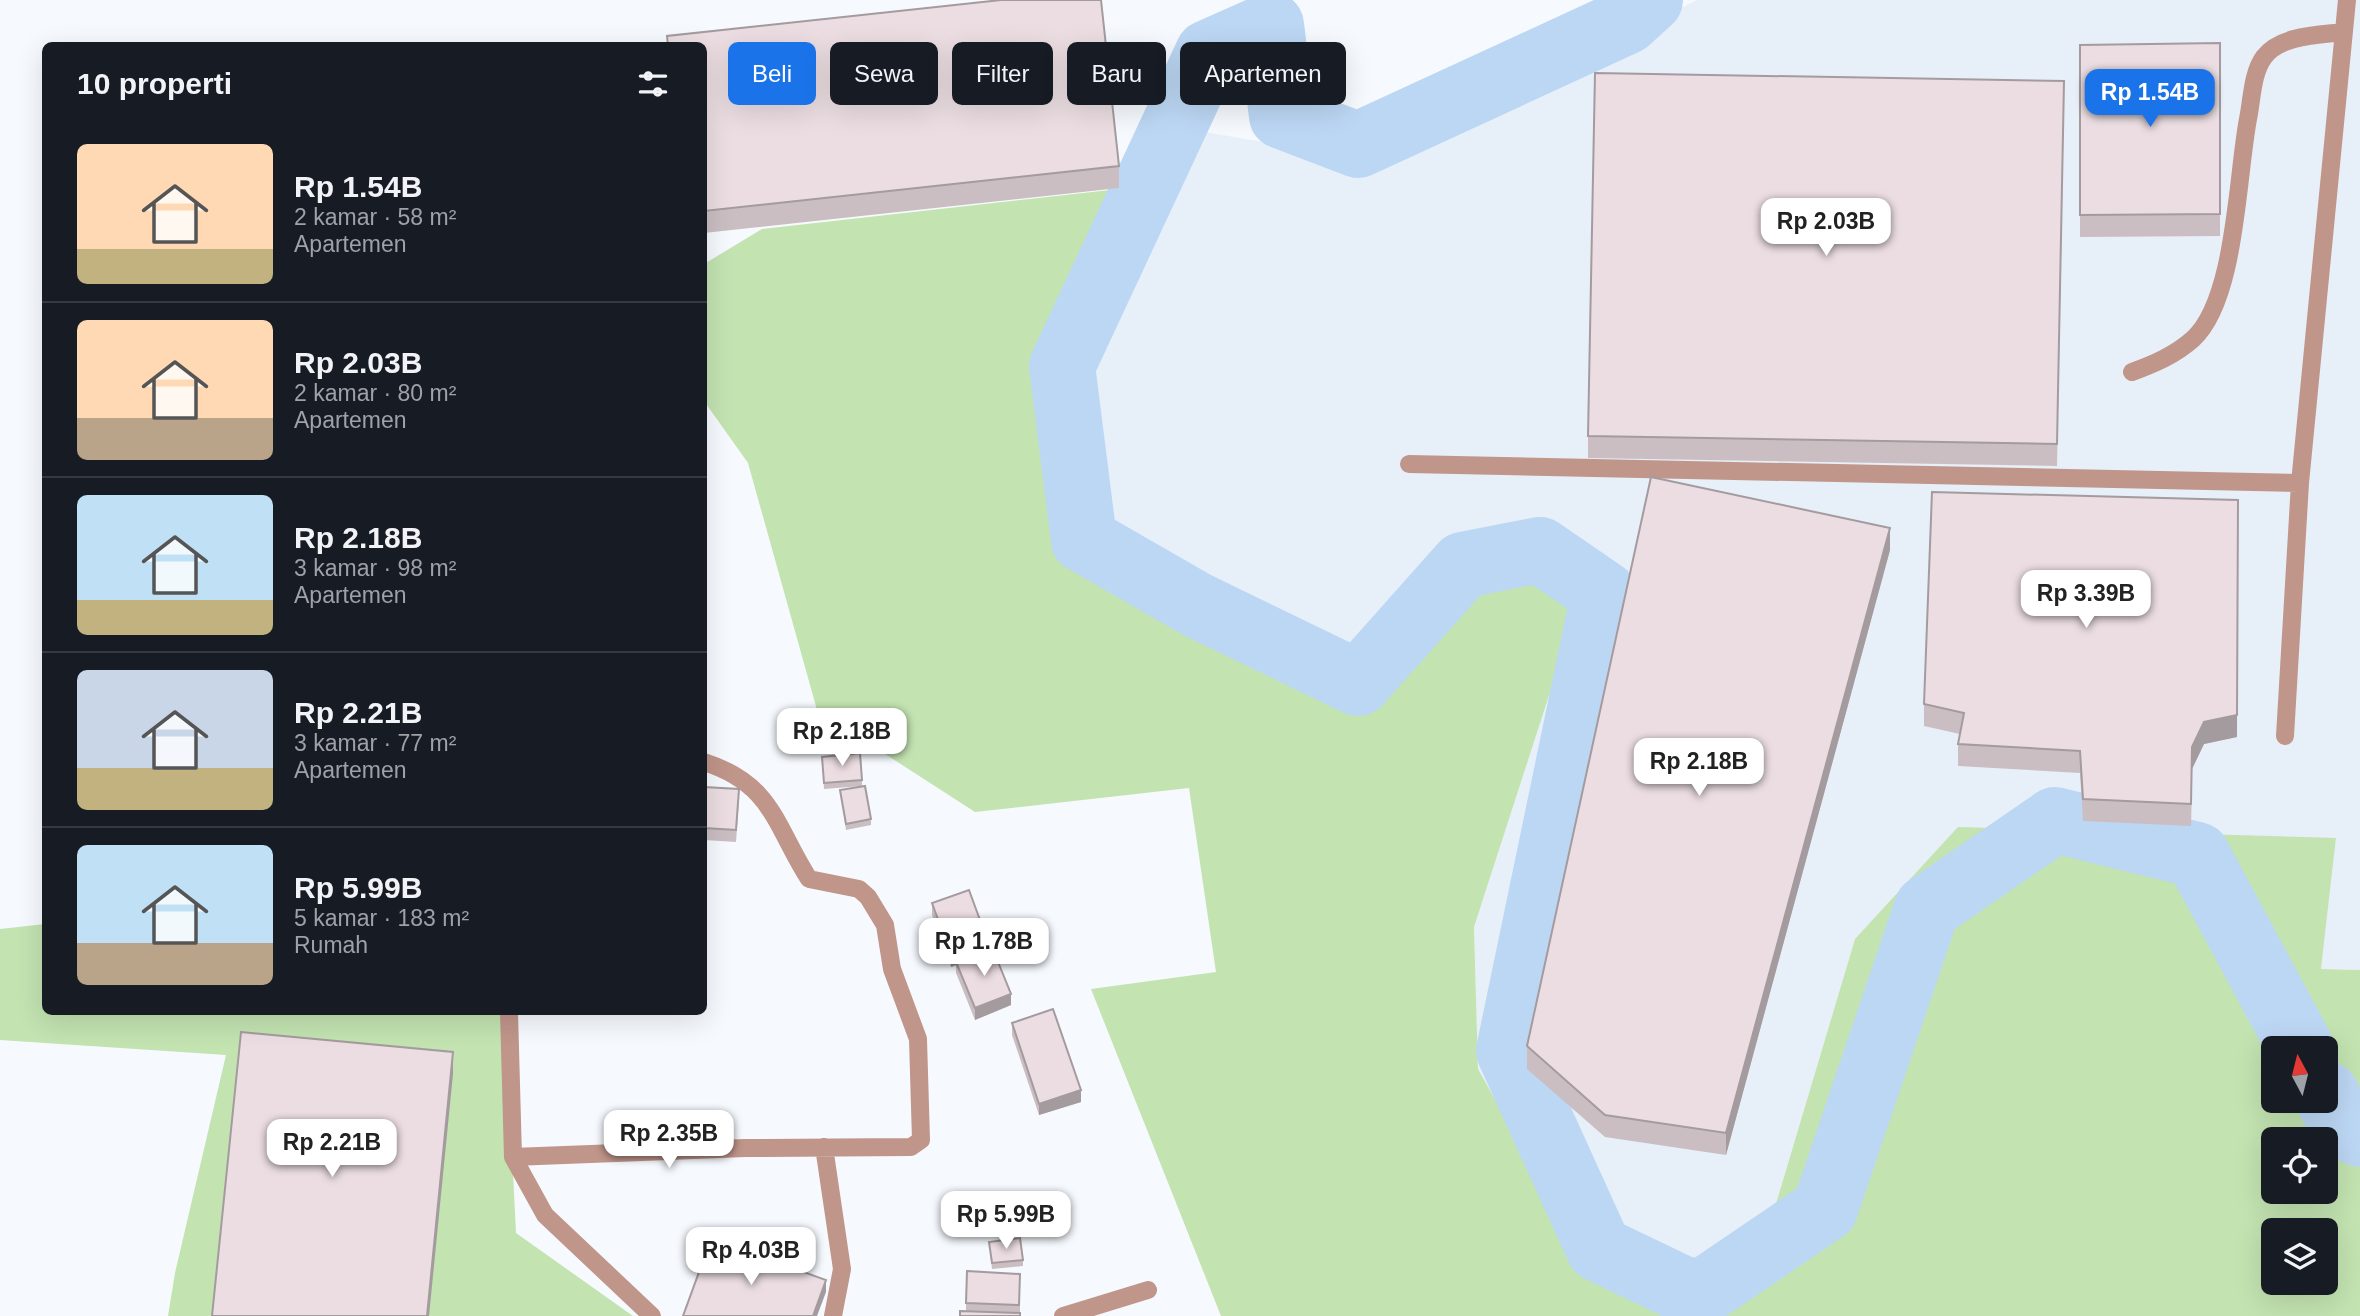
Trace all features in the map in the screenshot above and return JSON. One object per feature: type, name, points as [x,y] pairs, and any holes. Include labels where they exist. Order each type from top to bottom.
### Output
[{"type":"street","points":[[2285,736],[2300,483],[2347,0]]},
{"type":"street","points":[[2133,372],[2165,359],[2193,338],[2211,317],[2224,280],[2247,126],[2257,73],[2265,56],[2277,46],[2294,40],[2344,32]]},
{"type":"street","points":[[1409,464],[2300,483]]},
{"type":"street","points":[[513,1157],[824,1147],[911,1147],[921,1140],[918,1039],[892,969],[885,925],[868,897],[859,889],[809,880],[767,803],[720,767],[707,763]]},
{"type":"street","points":[[509,1015],[513,1157],[545,1215],[652,1316]]},
{"type":"street","points":[[824,1147],[842,1269],[833,1316]]},
{"type":"street","points":[[1063,1316],[1148,1290]]},
{"type":"shaded area","points":[[1697,0],[2360,0],[2360,970],[2321,969],[2336,838],[1855,939],[1758,1264],[1577,1245],[1478,1069],[1474,927],[1590,569],[1519,522],[1377,641],[1254,665],[1060,547],[1047,415],[1181,128],[1370,160]]},
{"type":"green space","points":[[1155,185],[1047,415],[1060,547],[1254,665],[1377,641],[1519,522],[1590,569],[1474,927],[1478,1069],[1577,1245],[1758,1264],[1855,939],[1958,827],[2336,838],[2321,969],[2360,970],[2360,1316],[1221,1316],[1091,989],[1216,972],[1189,788],[975,812],[817,710],[748,463],[707,405],[707,262],[762,229]]},
{"type":"green space","points":[[42,924],[42,1015],[505,1015],[516,1233],[633,1316],[168,1316],[175,1273],[226,1055],[0,1040],[0,929]]},
{"type":"building","points":[[1001,0],[1101,0],[1106,42],[1067,42],[1067,105],[1112,105],[1119,166],[707,211],[707,42],[668,42],[667,36]]},
{"type":"building","points":[[2220,43],[2220,214],[2080,215],[2080,45]]},
{"type":"building","points":[[1595,73],[2064,81],[2057,444],[1588,436]]},
{"type":"building","points":[[1651,477],[1890,528],[1726,1133],[1605,1115],[1527,1046]]},
{"type":"building","points":[[1932,492],[2238,500],[2237,715],[2204,722],[2192,747],[2191,804],[2083,799],[2080,751],[1958,744],[1964,713],[1924,704]]},
{"type":"building","points":[[860,753],[862,780],[824,783],[822,757]]},
{"type":"building","points":[[865,786],[871,819],[846,824],[840,790]]},
{"type":"building","points":[[707,787],[739,789],[736,830],[707,828]]},
{"type":"building","points":[[969,890],[988,942],[951,955],[932,903]]},
{"type":"building","points":[[992,947],[1011,994],[975,1008],[956,962]]},
{"type":"building","points":[[1053,1009],[1081,1090],[1039,1104],[1012,1023]]},
{"type":"building","points":[[241,1032],[453,1052],[427,1316],[212,1316]]},
{"type":"building","points":[[1020,1238],[1023,1260],[992,1263],[989,1242]]},
{"type":"building","points":[[711,1239],[826,1280],[813,1316],[683,1316]]},
{"type":"building","points":[[967,1271],[1020,1274],[1019,1305],[966,1303]]},
{"type":"building","points":[[960,1311],[1020,1313],[1020,1316],[960,1316]]},
{"type":"waterway","points":[[1650,0],[1627,21],[1358,145],[1282,116],[1271,25],[1208,53],[1062,366],[1084,540],[1197,605],[1358,683],[1463,565],[1540,550],[1604,594],[1509,1051],[1599,1249],[1697,1296],[1825,1209],[1927,908],[2055,820],[2197,855],[2295,1036]]},
{"type":"waterway","points":[[2336,1113],[2343,1126],[2360,1134]]}]
